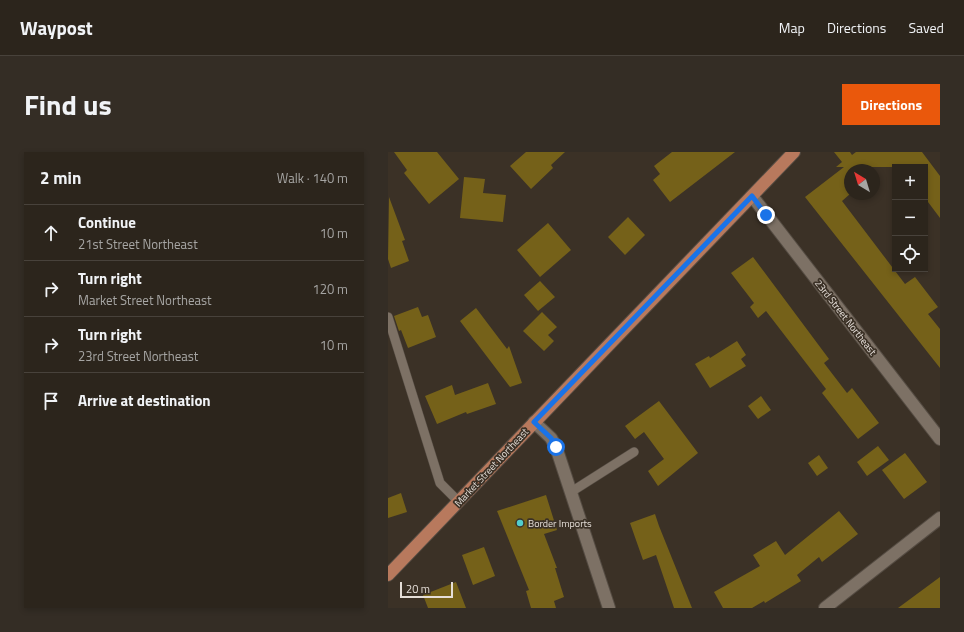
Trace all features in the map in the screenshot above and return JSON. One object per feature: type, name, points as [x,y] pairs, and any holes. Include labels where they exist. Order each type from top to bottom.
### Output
[{"type":"main road","name":"Market Street Northeast","points":[[388,576],[752,196],[791,153]]},
{"type":"street","name":"23rd Street Northeast","points":[[752,196],[940,438]]},
{"type":"street","points":[[534,422],[551,438],[556,447],[609,608]]},
{"type":"street","points":[[825,608],[940,518]]},
{"type":"lane","points":[[388,317],[440,483],[459,502]]},
{"type":"lane","points":[[571,492],[634,452]]},
{"type":"building","points":[[394,152],[437,152],[459,179],[429,204],[404,173],[407,170]]},
{"type":"building","points":[[526,152],[565,152],[551,165],[553,168],[531,189],[510,166]]},
{"type":"building","points":[[672,152],[735,152],[670,202],[653,180],[660,174],[654,166]]},
{"type":"building","points":[[834,152],[850,152],[852,155],[856,152],[922,152],[940,176],[940,218],[928,202],[928,164],[892,164],[892,167],[880,167],[880,164],[844,164],[844,167],[836,167],[842,162]]},
{"type":"building","points":[[844,167],[844,199],[842,201],[892,267],[892,272],[896,272],[905,284],[915,277],[938,307],[928,314],[940,329],[940,368],[805,197]]},
{"type":"building","points":[[464,177],[485,179],[483,193],[506,195],[503,222],[460,218]]},
{"type":"building","points":[[389,197],[405,240],[402,241],[409,261],[391,268],[388,259]]},
{"type":"building","points":[[628,217],[645,235],[625,255],[608,237]]},
{"type":"building","points":[[548,223],[571,250],[540,277],[517,250]]},
{"type":"building","points":[[753,257],[829,359],[824,363],[847,393],[852,388],[879,423],[858,439],[822,393],[826,389],[766,311],[758,318],[750,307],[754,303],[731,273]]},
{"type":"building","points":[[540,281],[555,297],[538,311],[524,295]]},
{"type":"building","points":[[418,307],[422,317],[428,315],[436,337],[408,348],[401,330],[399,331],[394,316]]},
{"type":"building","points":[[476,308],[507,349],[509,346],[522,383],[510,387],[460,321]]},
{"type":"building","points":[[542,312],[557,327],[548,335],[554,341],[544,351],[523,331]]},
{"type":"building","points":[[737,341],[746,355],[741,359],[746,366],[710,388],[695,364],[709,356],[710,358]]},
{"type":"building","points":[[488,383],[496,404],[467,414],[466,412],[437,424],[425,396],[452,385],[455,395]]},
{"type":"building","points":[[761,396],[771,410],[758,419],[748,406]]},
{"type":"building","points":[[659,401],[698,453],[658,486],[648,471],[664,459],[644,432],[635,439],[625,426]]},
{"type":"building","points":[[878,446],[889,460],[867,476],[857,462]]},
{"type":"building","points":[[905,453],[927,482],[904,499],[882,470]]},
{"type":"building","points":[[819,455],[828,468],[817,476],[808,463]]},
{"type":"building","points":[[401,493],[407,512],[388,518],[388,498]]},
{"type":"building","points":[[546,495],[557,530],[544,534],[557,568],[555,568],[564,597],[554,601],[556,608],[531,608],[526,591],[529,590],[497,511]]},
{"type":"building","points":[[839,511],[858,534],[822,562],[819,557],[797,575],[801,581],[765,603],[764,601],[752,608],[723,608],[714,592],[760,566],[753,555],[776,541],[785,555]]},
{"type":"building","points":[[655,514],[692,608],[674,608],[656,555],[643,560],[630,523]]},
{"type":"building","points":[[484,547],[495,576],[473,585],[462,555]]},
{"type":"building","points":[[940,577],[940,608],[898,608]]},
{"type":"building","points":[[456,582],[466,608],[428,608],[423,595]]},
{"type":"place","name":"Border Imports","points":[[520,523]]},
{"type":"route","points":[[556,447],[551,438],[534,422],[752,196],[766,215]]}]
